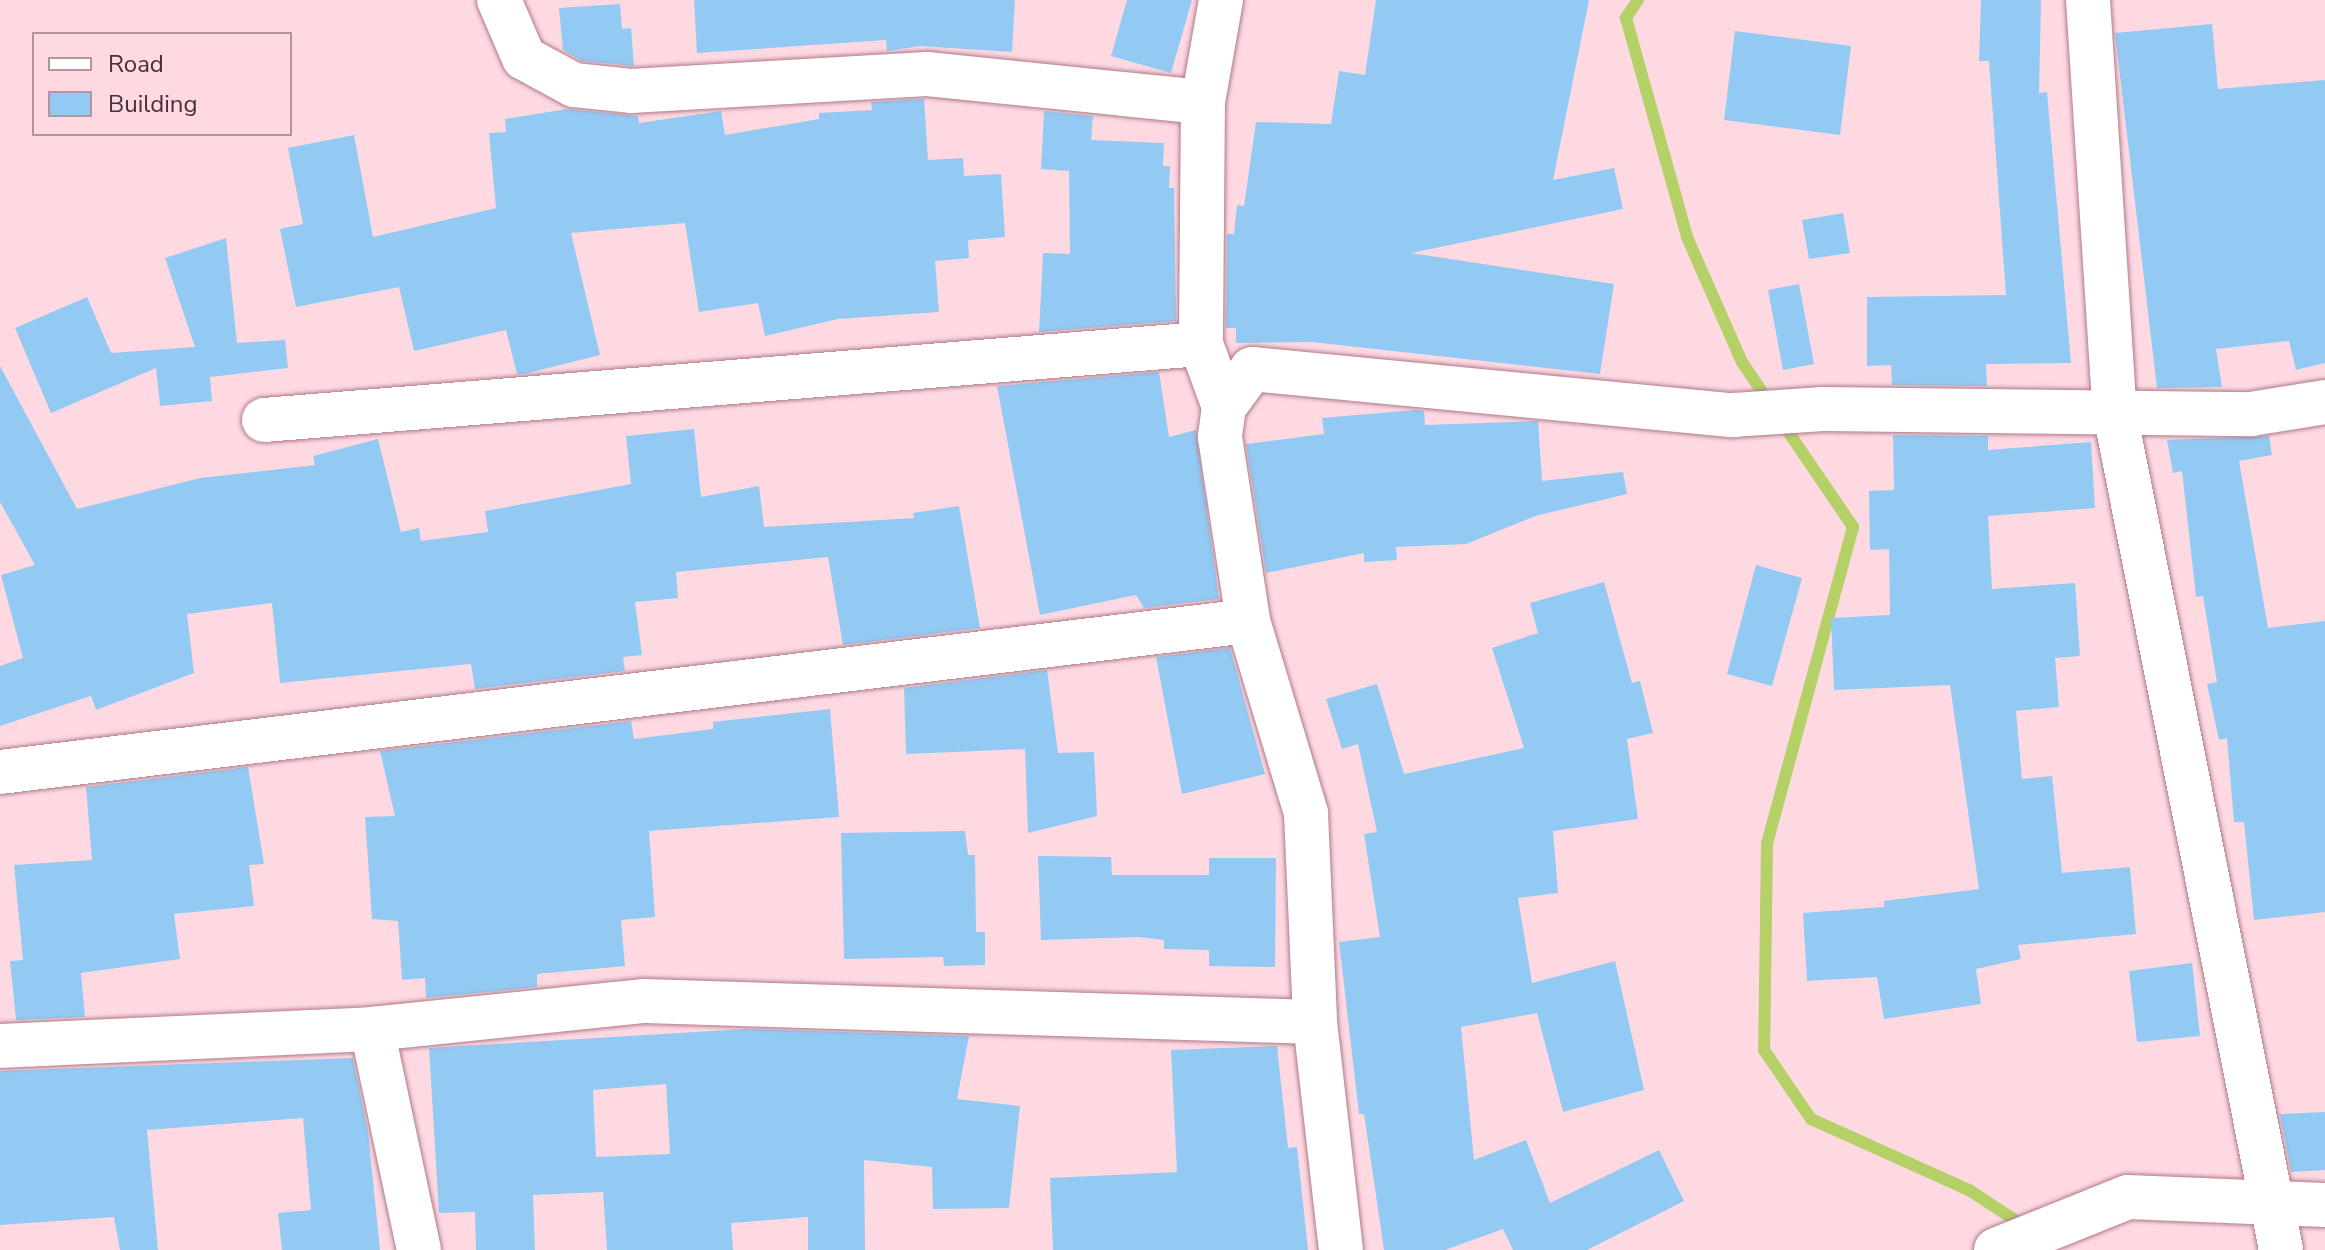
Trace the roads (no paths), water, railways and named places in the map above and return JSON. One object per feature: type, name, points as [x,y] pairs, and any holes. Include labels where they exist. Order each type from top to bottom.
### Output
[{"type":"street","points":[[499,0],[524,58],[574,85],[631,91],[927,74],[1203,102]]},
{"type":"street","points":[[1221,0],[1203,102],[1201,344],[1224,407],[1220,437],[1248,621],[1306,813],[1315,1022],[1341,1250]]},
{"type":"street","points":[[2088,0],[2115,413],[2268,1201],[2281,1250]]},
{"type":"street","points":[[264,420],[1201,344]]},
{"type":"street","points":[[1224,407],[1252,369],[1733,415],[1823,409],[2251,414],[2325,402]]},
{"type":"street","points":[[0,772],[1248,621]]},
{"type":"street","points":[[0,1046],[372,1029],[645,1001],[1315,1022]]},
{"type":"street","points":[[372,1029],[419,1250]]},
{"type":"street","points":[[2006,1244],[2128,1197],[2325,1205]]},
{"type":"waterway","points":[[1638,0],[1626,18],[1687,237],[1742,362],[1769,402]]},
{"type":"waterway","points":[[1781,421],[1853,527],[1767,844],[1764,1050],[1811,1119],[1969,1190],[2027,1228]]}]
